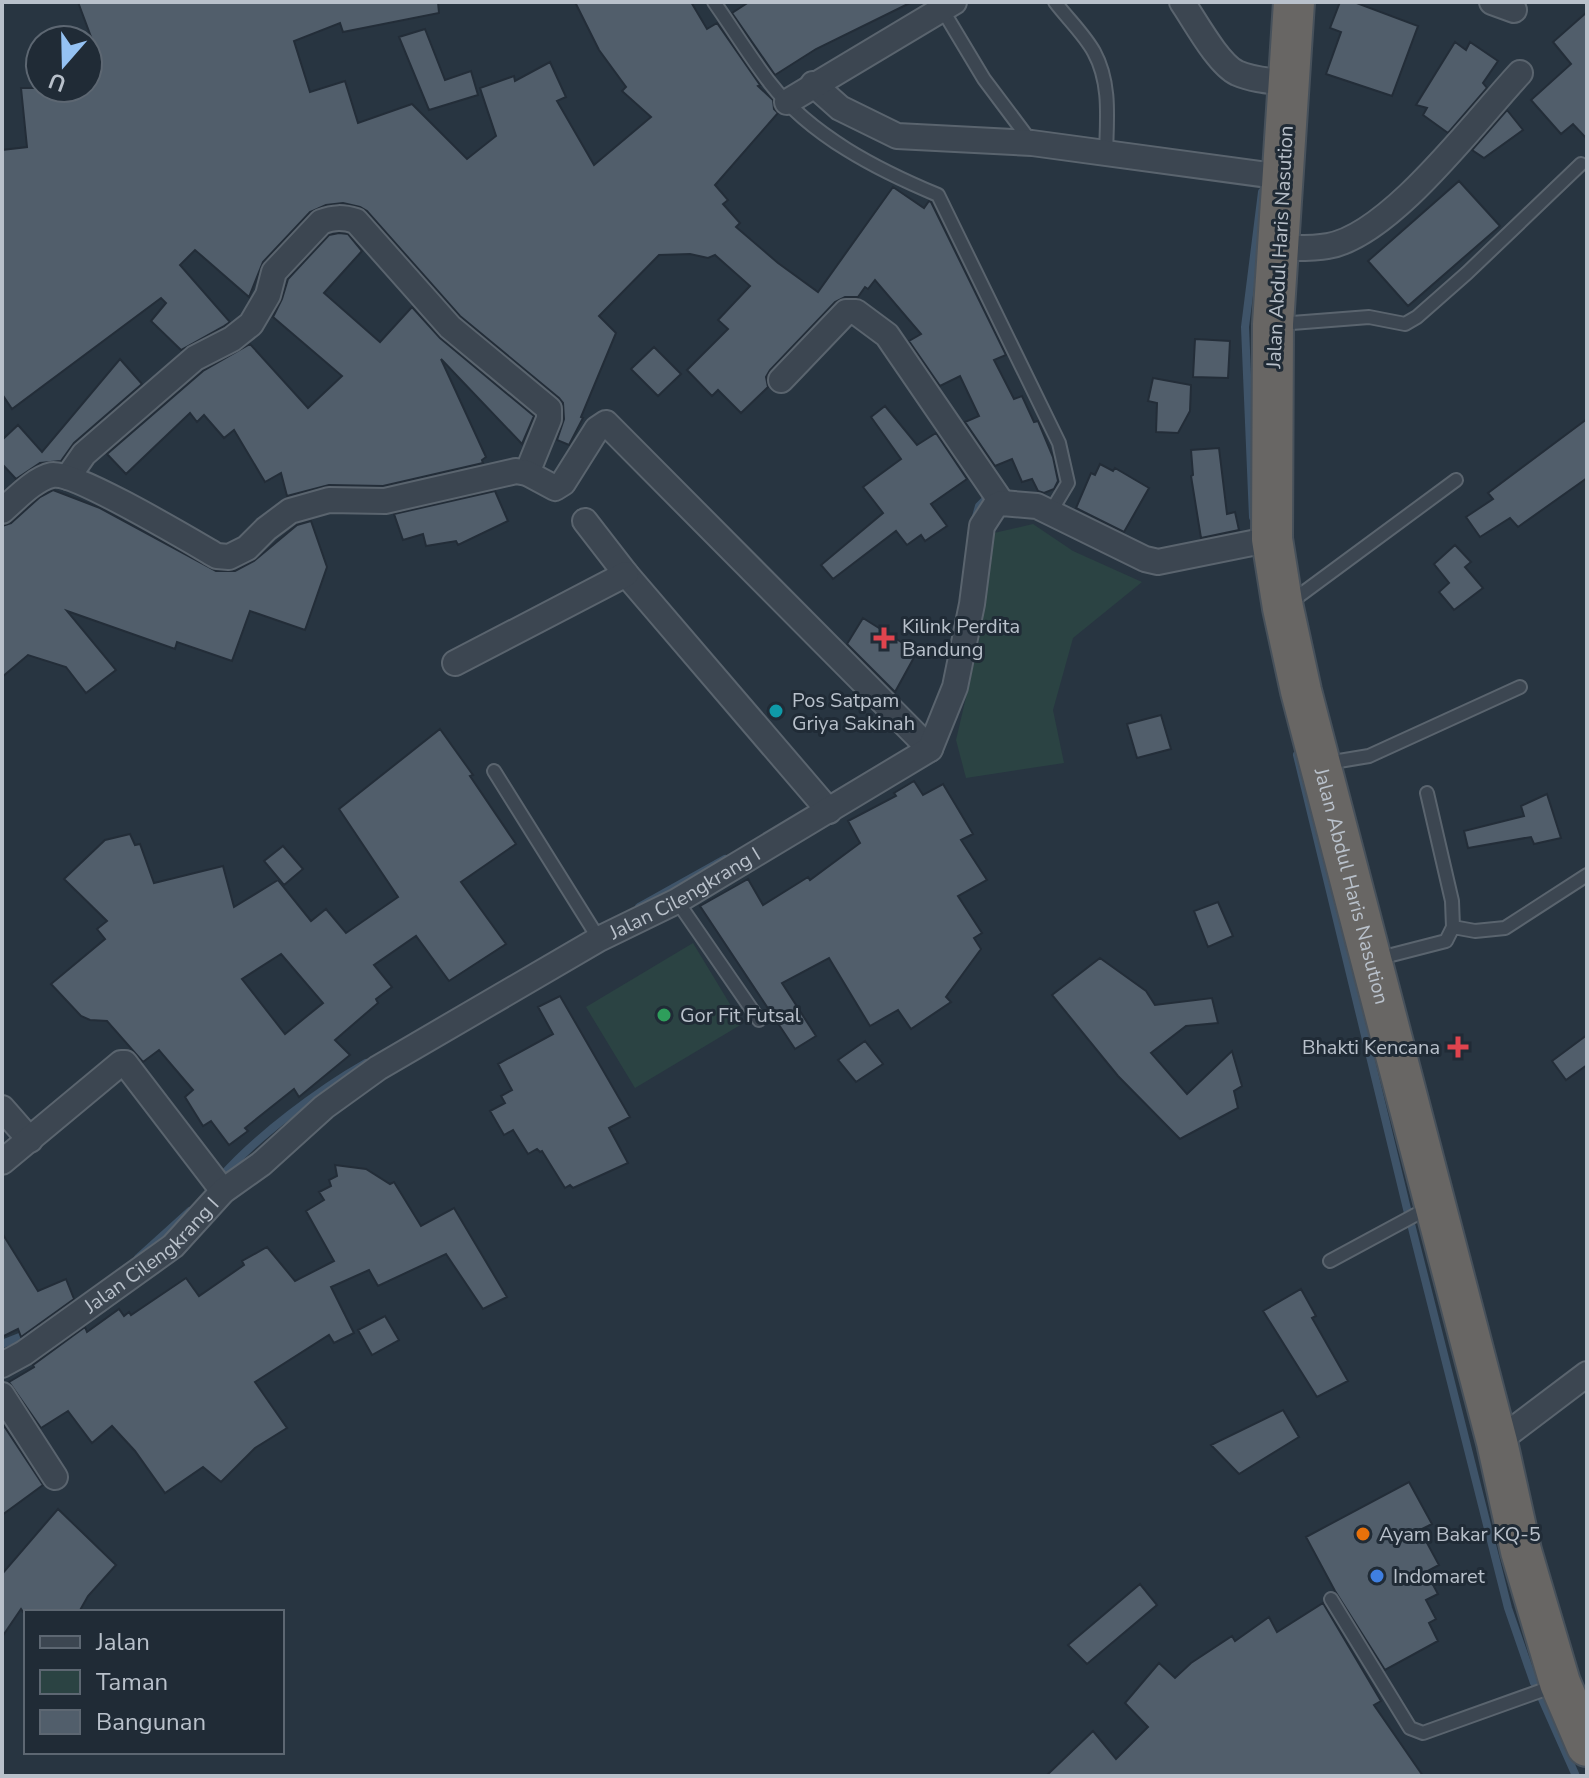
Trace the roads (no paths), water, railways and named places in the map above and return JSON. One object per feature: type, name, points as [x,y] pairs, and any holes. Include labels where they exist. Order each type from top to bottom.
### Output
[{"type":"highway","name":"Jalan Abdul Haris Nasution","points":[[1294,2],[1273,324],[1272,539],[1283,608],[1320,764],[1437,1204],[1521,1551],[1560,1683],[1586,1743]]},
{"type":"street","points":[[1182,2],[1224,63],[1235,72],[1258,80],[1288,83]]},
{"type":"street","points":[[787,102],[948,6]]},
{"type":"street","points":[[1278,248],[1330,246],[1367,230],[1434,170],[1520,73]]},
{"type":"street","points":[[813,84],[840,108],[897,136],[1032,143],[1283,177]]},
{"type":"street","points":[[68,477],[84,454],[195,358],[232,339],[251,324],[268,295],[274,272],[321,222],[346,217],[356,221],[450,327],[549,409],[549,419],[527,473]]},
{"type":"street","points":[[781,380],[846,312],[856,312],[887,335],[1002,503]]},
{"type":"street","points":[[6,500],[52,475],[68,477],[217,556],[229,557],[247,548],[290,511],[329,500],[385,501],[500,472],[516,471],[527,473],[555,488],[563,483],[597,429],[602,424],[611,425],[930,749],[955,687],[972,604],[982,526],[995,506],[1002,503],[1026,504],[1145,559],[1158,562],[1272,539]]},
{"type":"street","points":[[585,521],[626,574],[829,811]]},
{"type":"street","points":[[455,663],[626,574]]},
{"type":"street","name":"Jalan Cilengkrang I","points":[[2,1365],[24,1353],[173,1246],[223,1191],[261,1164],[324,1107],[378,1068],[599,939],[677,901],[930,749]]},
{"type":"street","points":[[2,1162],[121,1063],[125,1063],[223,1191]]},
{"type":"street","points":[[2,1108],[30,1140]]},
{"type":"street","points":[[1497,1442],[1587,1374]]},
{"type":"street","points":[[2,1395],[55,1477]]},
{"type":"lane","points":[[714,2],[771,84],[811,125],[893,176],[938,195],[1059,443],[1068,483],[1050,513]]},
{"type":"lane","points":[[1055,2],[1093,51],[1105,80],[1106,153]]},
{"type":"lane","points":[[948,6],[984,79],[1032,143]]},
{"type":"lane","points":[[1273,324],[1369,317],[1405,324],[1467,273],[1581,164]]},
{"type":"lane","points":[[1283,608],[1456,480]]},
{"type":"lane","points":[[1320,764],[1369,756],[1520,687]]},
{"type":"lane","points":[[494,771],[599,939]]},
{"type":"lane","points":[[1372,959],[1446,941],[1453,927],[1452,901],[1427,793]]},
{"type":"lane","points":[[1453,927],[1475,931],[1505,928],[1587,875]]},
{"type":"lane","points":[[677,901],[759,1020]]},
{"type":"lane","points":[[1330,1261],[1437,1204]]},
{"type":"lane","points":[[1331,1599],[1410,1728],[1417,1732],[1423,1733],[1560,1683]]},
{"type":"waterway","points":[[1253,517],[1245,327],[1262,192]]},
{"type":"waterway","points":[[975,520],[979,506],[990,495]]},
{"type":"waterway","points":[[1297,755],[1408,1213]]},
{"type":"waterway","points":[[639,907],[725,859]]},
{"type":"waterway","points":[[221,1177],[289,1115],[366,1063]]},
{"type":"waterway","points":[[138,1258],[190,1211]]},
{"type":"waterway","points":[[1410,1220],[1508,1608],[1534,1683]]},
{"type":"waterway","points":[[2,1344],[40,1329]]},
{"type":"waterway","points":[[1541,1697],[1576,1776]]},
{"type":"place","name":"Kilink Perdita Bandung","points":[[884,638]]},
{"type":"place","name":"Pos Satpam Griya Sakinah","points":[[776,711]]},
{"type":"place","name":"Gor Fit Futsal","points":[[664,1015]]},
{"type":"place","name":"Bhakti Kencana","points":[[1458,1047]]},
{"type":"place","name":"Ayam Bakar KQ-5","points":[[1363,1534]]},
{"type":"place","name":"Indomaret","points":[[1377,1576]]}]
